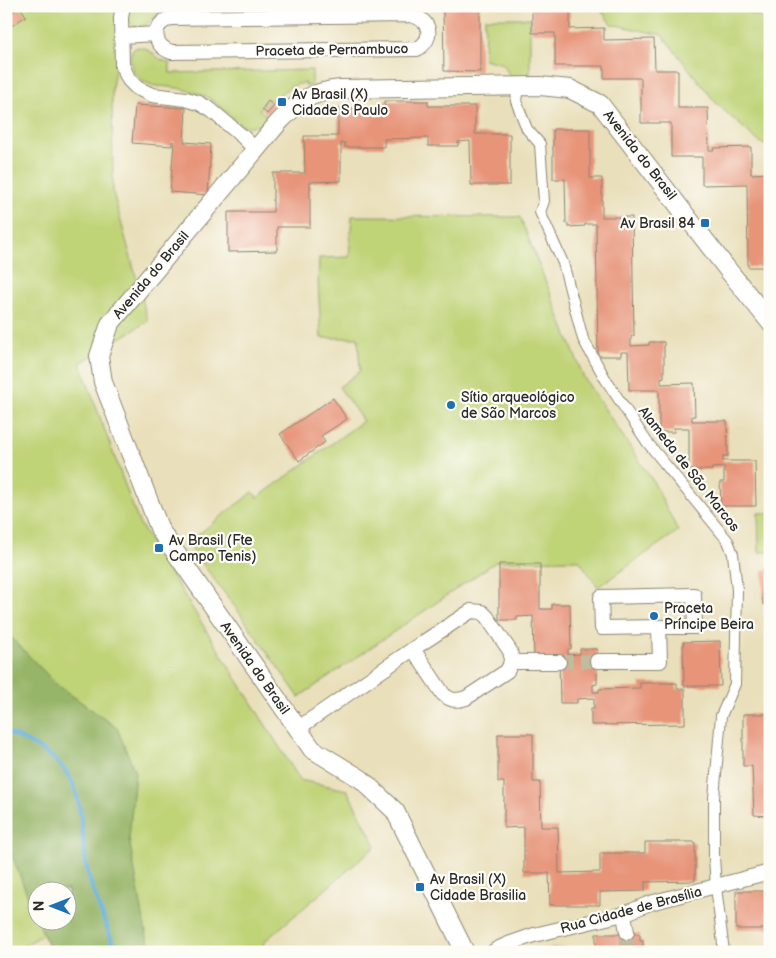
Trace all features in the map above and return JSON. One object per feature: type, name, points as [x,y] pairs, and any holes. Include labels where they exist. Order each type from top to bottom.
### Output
[{"type":"street","points":[[124,6],[121,18],[122,65],[129,80],[137,88],[152,95],[186,99],[199,103],[211,110],[244,137],[256,150]]},
{"type":"street","name":"Praceta de Pernambuco","points":[[400,15],[417,16],[424,20],[428,32],[427,40],[422,46],[411,50],[181,52],[165,50],[157,41],[156,34],[162,22],[171,18],[400,15]]},
{"type":"street","points":[[121,36],[156,34]]},
{"type":"street","name":"Avenida do Brasil","points":[[465,952],[395,811],[361,780],[312,749],[160,530],[103,382],[99,356],[110,324],[293,106],[316,93],[326,90],[349,89],[540,86],[570,89],[600,104],[770,322]]},
{"type":"street","name":"Alameda de São Marcos","points":[[518,87],[516,101],[527,129],[540,144],[544,201],[540,212],[563,263],[583,339],[606,380],[647,442],[728,541],[733,554],[737,590],[735,684],[721,716],[714,798],[714,857],[724,952]]},
{"type":"street","points":[[694,595],[695,627],[660,627],[602,628],[601,597],[694,595]]},
{"type":"street","points":[[297,729],[413,649],[472,611],[477,610],[487,617],[512,656],[507,671],[466,698],[454,700],[443,694],[413,649]]},
{"type":"street","points":[[597,661],[660,661],[660,627]]},
{"type":"street","points":[[511,662],[559,662]]},
{"type":"street","name":"Rua Cidade de Brasília","points":[[493,952],[508,944],[534,935],[624,914],[650,903],[770,872]]},
{"type":"street","points":[[624,914],[627,932]]},
{"type":"green space","points":[[6,6],[125,6],[112,88],[113,192],[148,321],[80,363],[139,523],[300,780],[347,790],[376,846],[265,941],[260,952],[53,952],[46,933],[13,952],[6,952]]},
{"type":"green space","points":[[130,6],[170,6],[143,26],[136,27],[127,18]]},
{"type":"green space","points":[[598,6],[736,6],[770,22],[770,148],[758,141],[716,103],[662,35],[611,24]]},
{"type":"green space","points":[[485,18],[530,18],[530,85],[515,85],[503,64],[484,59]]},
{"type":"green space","points":[[137,47],[146,49],[170,63],[170,73],[312,70],[312,85],[307,87],[305,83],[289,88],[280,94],[283,98],[277,105],[268,99],[259,110],[270,118],[255,126],[243,126],[203,95],[173,87],[154,86],[144,82],[136,75],[131,66],[132,50]]},
{"type":"green space","points":[[352,216],[520,217],[584,378],[653,481],[678,531],[598,587],[579,560],[497,561],[299,697],[187,543],[253,492],[257,498],[363,421],[339,387],[360,371],[358,338],[321,338],[318,281],[319,258],[349,257]]},
{"type":"green space","points":[[758,513],[770,513],[770,552],[759,552]]},
{"type":"green space","points":[[6,632],[56,684],[117,728],[135,772],[129,839],[146,933],[152,952],[50,952],[41,930],[78,930],[78,880],[28,880],[28,897],[6,840]]},
{"type":"building","points":[[443,6],[480,6],[480,72],[444,71]]},
{"type":"building","points":[[532,6],[570,6],[570,29],[604,28],[604,40],[654,39],[655,70],[678,70],[678,108],[708,108],[709,150],[714,150],[714,148],[751,147],[751,174],[770,173],[770,267],[748,267],[747,184],[702,185],[702,157],[671,157],[671,123],[641,123],[641,78],[604,78],[604,66],[555,66],[555,33],[532,33]]},
{"type":"building","points":[[741,6],[770,6],[770,8],[741,10]]},
{"type":"building","points":[[20,7],[26,16],[6,30],[6,16]]},
{"type":"building","points":[[268,101],[274,106],[267,114],[262,109]]},
{"type":"building","points":[[384,101],[428,101],[428,106],[475,106],[475,134],[510,134],[510,185],[471,185],[470,141],[458,142],[458,146],[428,146],[428,138],[384,139],[384,147],[345,147],[345,143],[341,143],[341,181],[310,182],[310,227],[277,227],[277,251],[228,252],[228,212],[273,212],[273,173],[305,173],[304,136],[338,136],[338,108],[384,108]]},
{"type":"building","points":[[135,105],[186,108],[184,142],[211,144],[208,195],[170,192],[174,142],[172,141],[172,146],[132,143]]},
{"type":"building","points":[[553,129],[590,129],[590,178],[602,178],[602,217],[632,217],[634,336],[631,336],[631,346],[649,345],[649,342],[664,342],[664,377],[661,378],[661,384],[694,383],[695,416],[692,416],[692,421],[727,421],[728,456],[723,456],[723,461],[755,461],[756,506],[721,506],[720,482],[724,482],[724,467],[712,468],[712,470],[689,470],[689,428],[674,428],[674,432],[659,432],[659,390],[629,390],[628,352],[621,352],[621,356],[598,356],[596,224],[568,227],[568,224],[566,224],[565,179],[553,179]]},
{"type":"building","points":[[333,398],[347,419],[321,436],[325,442],[299,461],[280,434]]},
{"type":"building","points":[[499,564],[540,564],[540,609],[552,609],[552,604],[570,604],[571,649],[568,649],[568,655],[580,654],[580,649],[597,649],[597,684],[593,685],[593,692],[599,692],[599,689],[640,688],[640,683],[677,683],[677,689],[685,689],[685,724],[591,725],[591,708],[594,708],[594,698],[577,699],[577,703],[560,703],[559,659],[534,659],[533,616],[517,617],[517,620],[499,620]]},
{"type":"building","points":[[763,570],[770,570],[770,604],[763,604]]},
{"type":"building","points":[[720,641],[721,686],[684,686],[683,642]]},
{"type":"building","points":[[743,714],[770,714],[770,816],[754,815],[752,766],[743,766]]},
{"type":"building","points":[[498,734],[533,734],[533,782],[540,782],[541,827],[558,827],[559,873],[600,872],[600,853],[645,853],[645,842],[695,842],[695,881],[645,882],[645,891],[600,892],[600,905],[550,905],[549,873],[524,873],[524,827],[504,828],[504,782],[498,782]]},
{"type":"building","points":[[736,891],[770,891],[770,929],[736,929]]},
{"type":"building","points":[[596,934],[640,934],[640,941],[643,941],[643,952],[550,952],[550,948],[596,947]]},
{"type":"waterway","points":[[6,732],[44,751],[60,765],[72,782],[79,806],[85,859],[90,879],[116,952]]},
{"type":"tunnel","points":[[559,662],[597,661]]},
{"type":"tunnel","points":[[627,932],[627,952]]},
{"type":"place","name":"Av Brasil (X) Cidade S Paulo","points":[[282,102]]},
{"type":"place","name":"Av Brasil 84","points":[[705,223]]},
{"type":"place","name":"Sítio arqueológico de São Marcos","points":[[451,405]]},
{"type":"place","name":"Av Brasil (Fte Campo Tenis)","points":[[159,548]]},
{"type":"place","name":"Praceta Príncipe Beira","points":[[654,616]]},
{"type":"place","name":"Av Brasil (X) Cidade Brasilia","points":[[420,887]]}]
